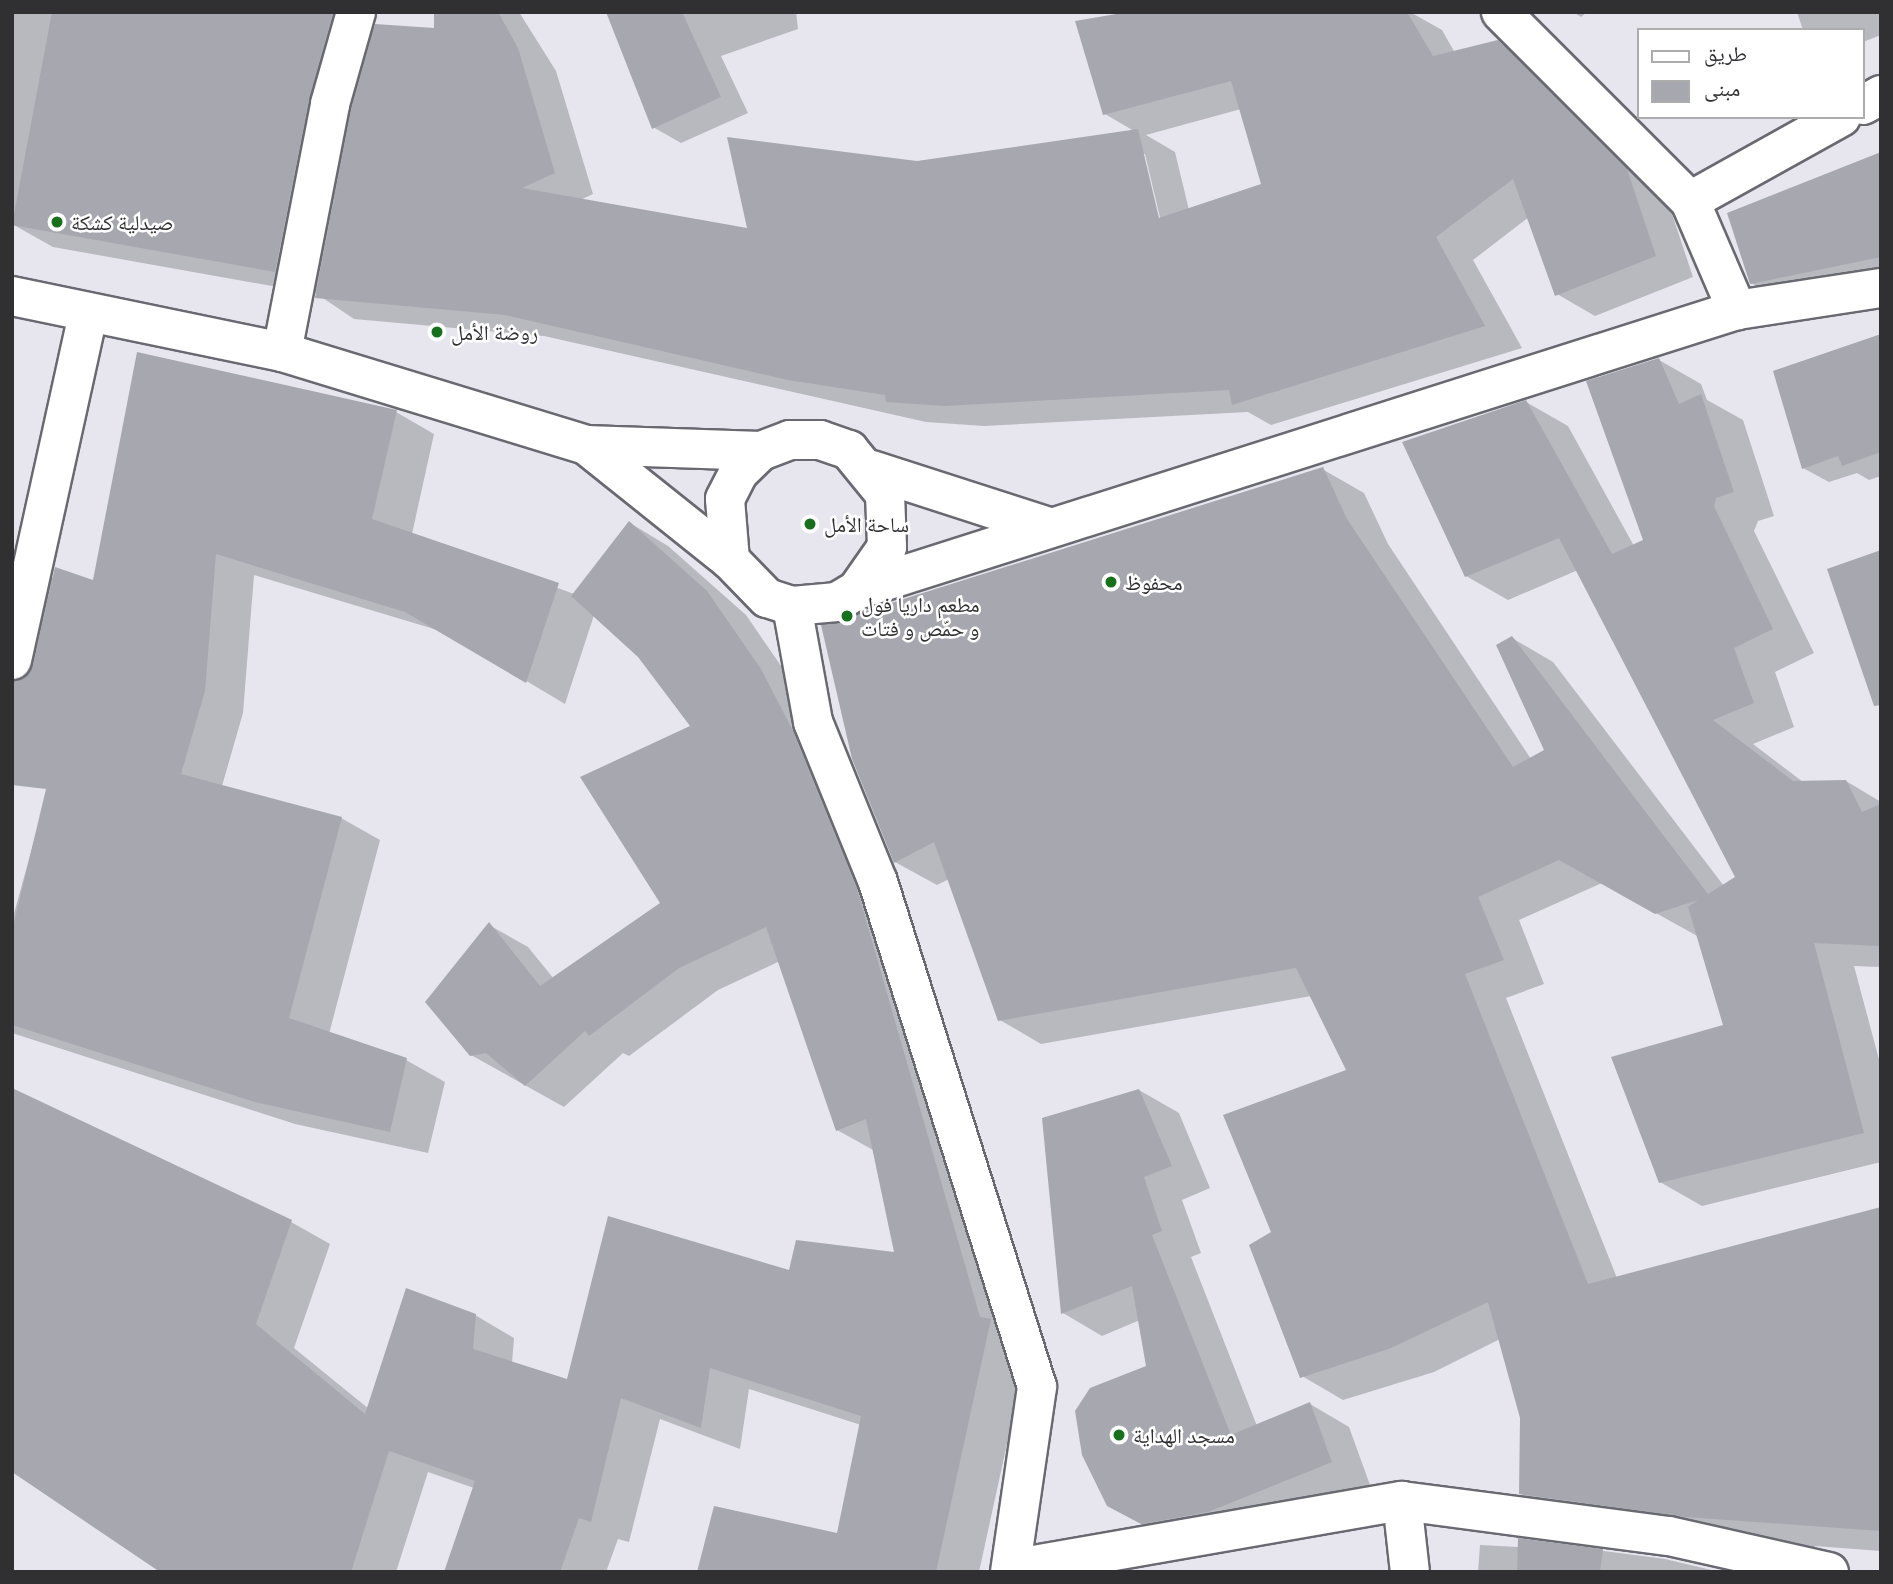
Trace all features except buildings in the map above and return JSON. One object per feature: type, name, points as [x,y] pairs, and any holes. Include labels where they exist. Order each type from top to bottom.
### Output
[{"type":"street","points":[[282,352],[335,81],[356,12]]},
{"type":"street","points":[[1501,12],[1690,201],[1737,310]]},
{"type":"street","points":[[1865,104],[1881,95]]},
{"type":"street","points":[[1690,201],[1837,119]]},
{"type":"street","points":[[586,445],[730,560],[767,598],[792,606],[837,602],[858,590],[1045,526],[1737,310],[1881,288]]},
{"type":"street","points":[[12,296],[88,314],[282,352],[586,445],[761,451],[790,440],[820,440],[849,450],[872,470],[1045,526]]},
{"type":"street","points":[[12,660],[88,314]]},
{"type":"street","points":[[730,560],[725,499],[739,472],[761,451]]},
{"type":"street","points":[[858,590],[876,571],[891,520],[872,470]]},
{"type":"street","points":[[792,606],[813,722],[878,882],[1037,1387],[1011,1570],[1402,1501],[1670,1536],[1829,1572]]},
{"type":"street","points":[[1402,1501],[1410,1572]]},
{"type":"place","name":"صيدلية كشكة","points":[[57,222]]},
{"type":"place","name":"روضة الأمل","points":[[437,332]]},
{"type":"place","name":"ساحة الأمل","points":[[810,524]]},
{"type":"place","name":"محفوظ","points":[[1111,582]]},
{"type":"place","name":"مطعم داريا فول و حمّص و فتات","points":[[847,616]]},
{"type":"place","name":"مسجد الهداية","points":[[1119,1435]]}]
